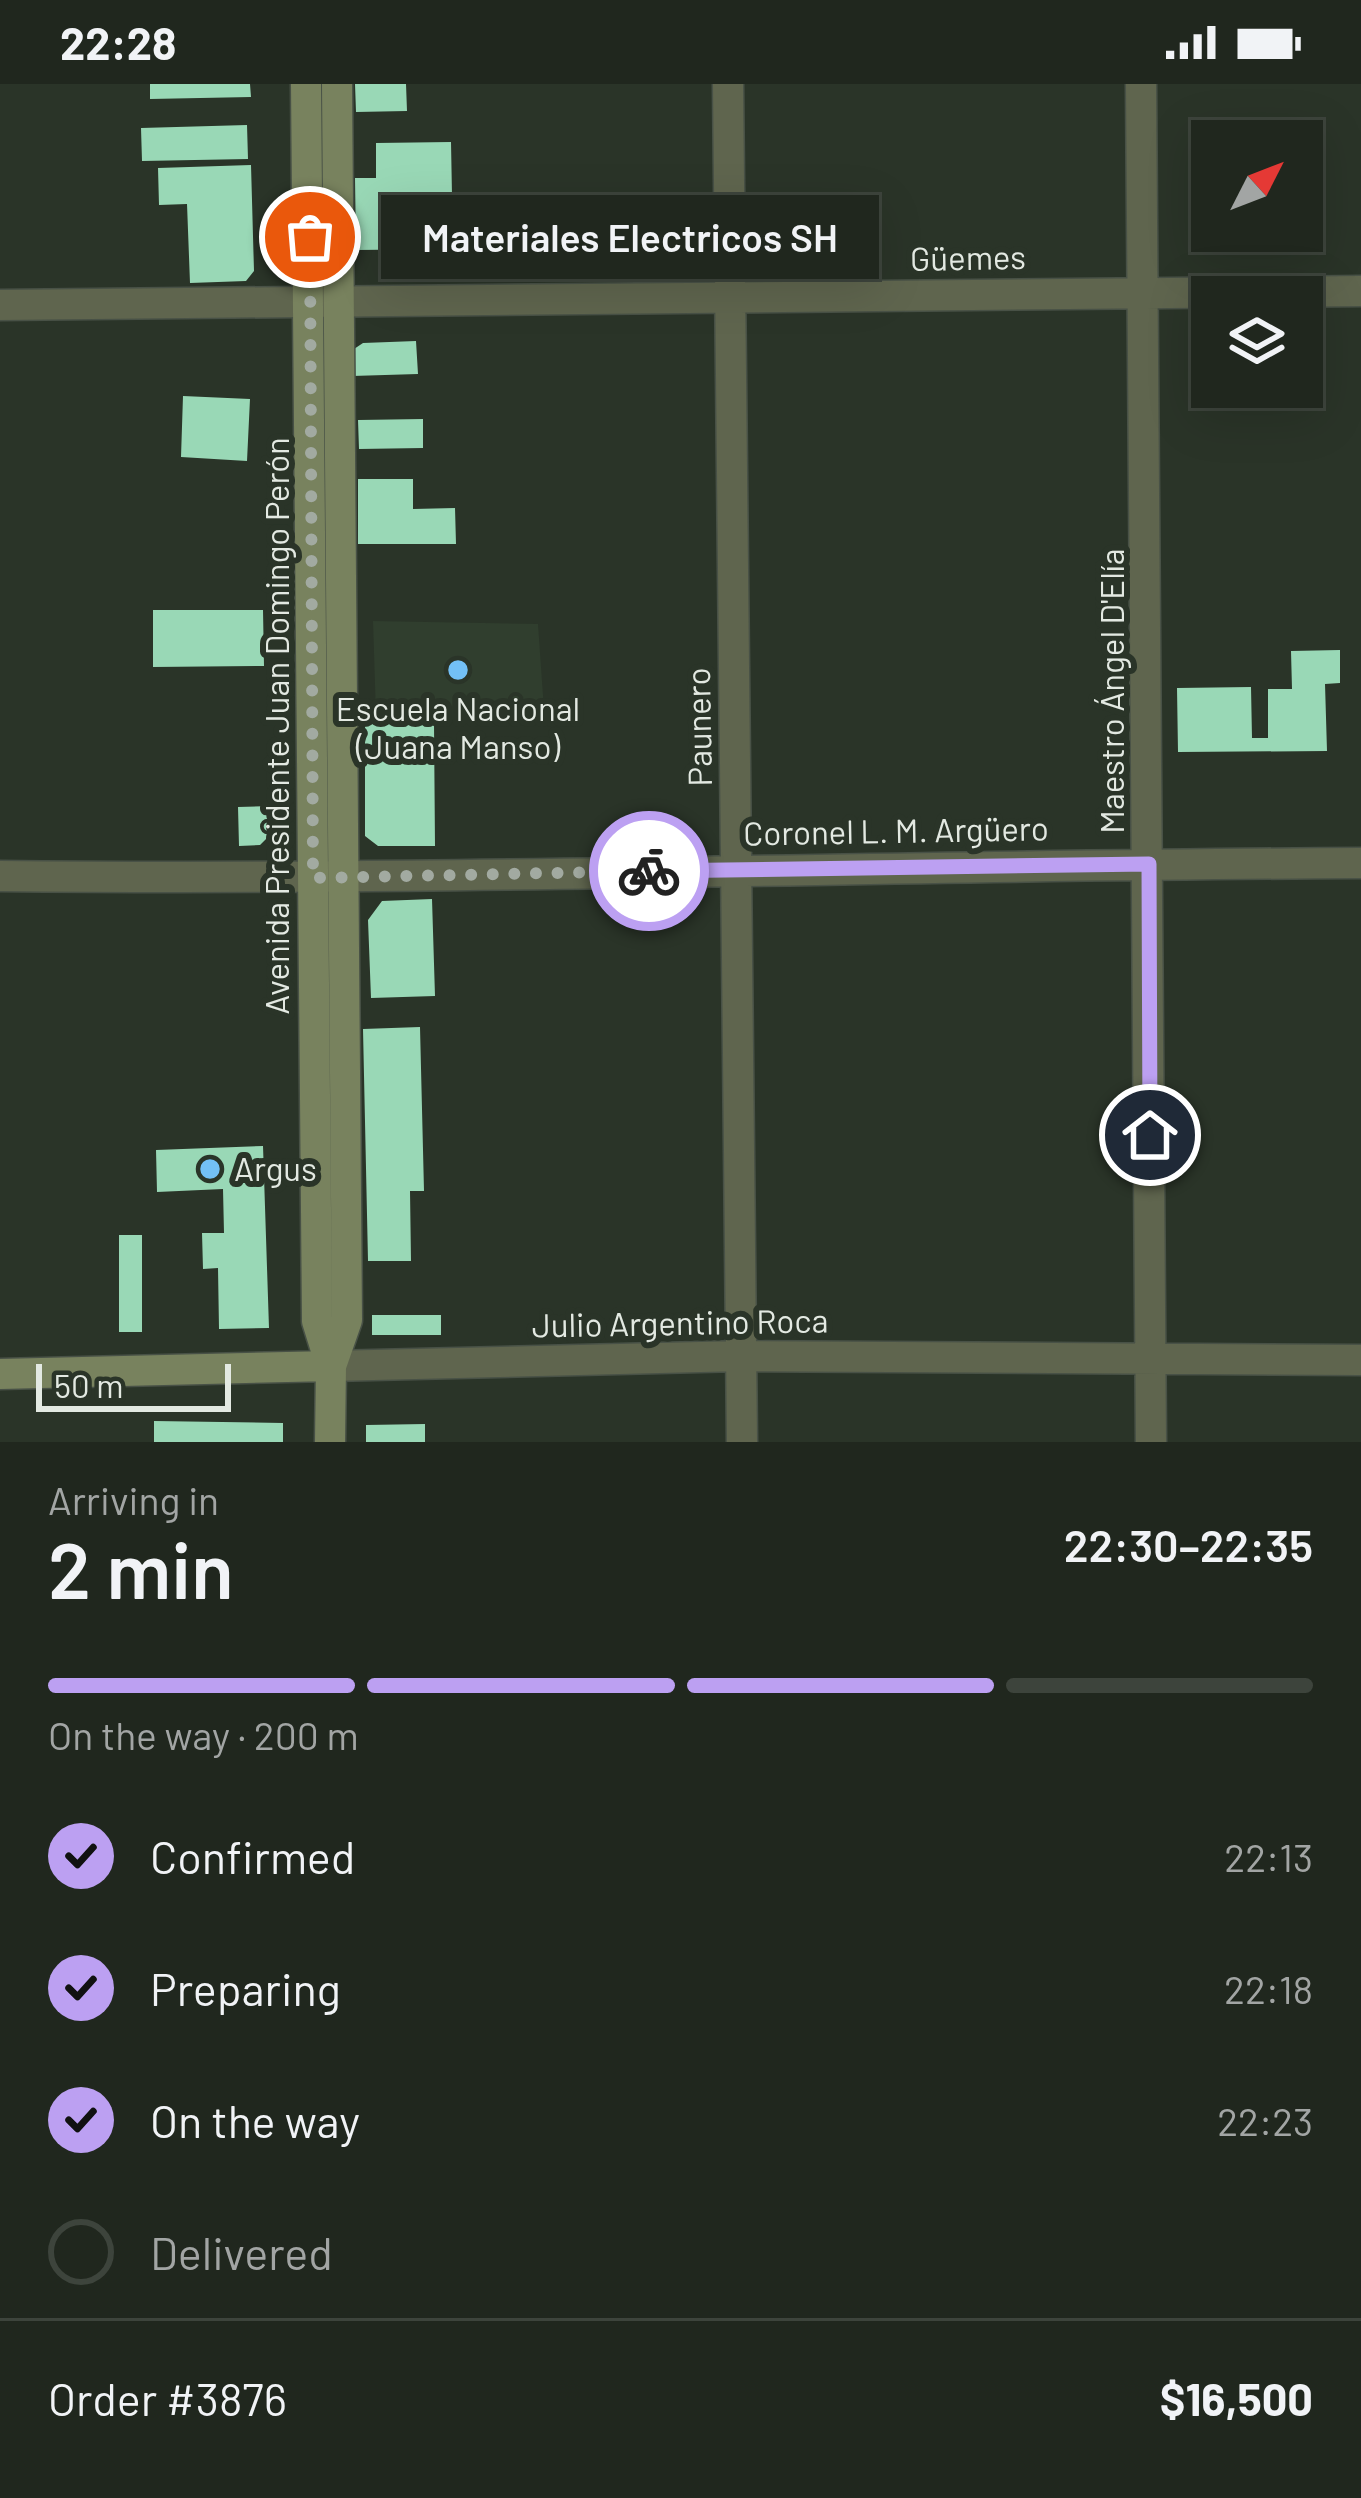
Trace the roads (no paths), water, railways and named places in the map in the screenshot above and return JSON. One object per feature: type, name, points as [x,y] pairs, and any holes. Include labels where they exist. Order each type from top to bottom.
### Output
[{"type":"main road","name":"Avenida Presidente Juan Domingo Perón","points":[[306,84],[324,300],[345,878],[347,1320],[331,1366]]},
{"type":"main road","name":"Avenida Presidente Juan Domingo Perón","points":[[330,1442],[331,1366],[317,1321],[313,878],[324,300],[338,84]]},
{"type":"main road","name":"Julio Argentino Roca","points":[[0,1374],[331,1366]]},
{"type":"street","name":"Paunero","points":[[728,84],[742,1442]]},
{"type":"street","name":"Maestro Ángel D'Elía","points":[[1141,84],[1151,1442]]},
{"type":"street","name":"Güemes","points":[[0,305],[1361,291]]},
{"type":"street","name":"Coronel L. M. Argüero","points":[[0,876],[345,878],[1361,863]]},
{"type":"street","name":"Julio Argentino Roca","points":[[331,1366],[741,1356],[1361,1360]]},
{"type":"place","name":"Materiales Electricos SH","points":[[310,237]]},
{"type":"place","name":"Escuela Nacional (Juana Manso)","points":[[458,670]]},
{"type":"place","name":"Argus","points":[[210,1169]]}]
